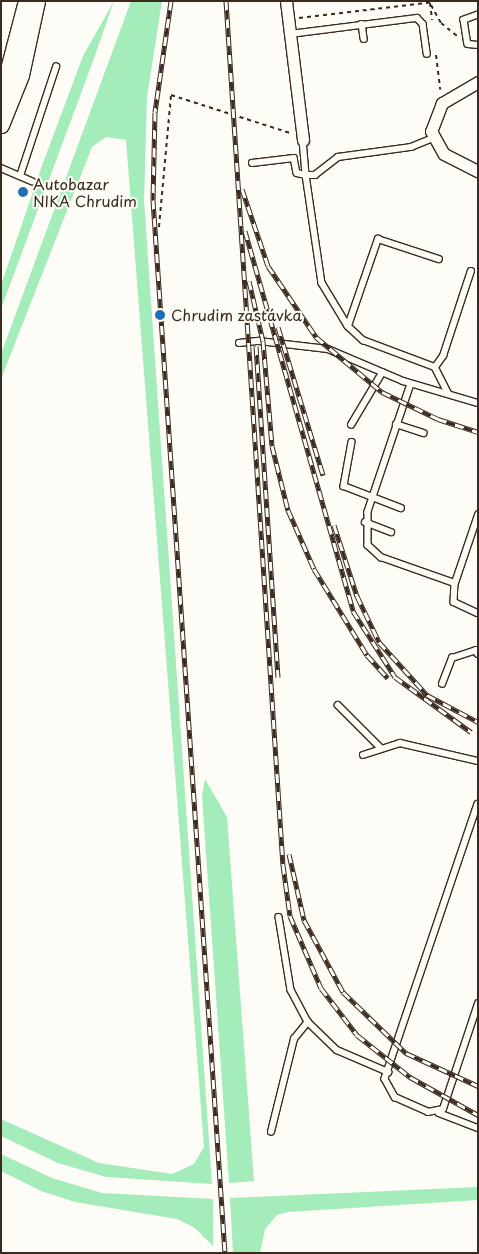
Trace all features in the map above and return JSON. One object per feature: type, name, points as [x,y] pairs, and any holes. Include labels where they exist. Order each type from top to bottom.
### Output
[{"type":"main road","points":[[1,96],[26,1]]},
{"type":"main road","points":[[1,125],[21,75],[37,1]]},
{"type":"street","points":[[287,6],[303,137]]},
{"type":"street","points":[[478,82],[442,103],[434,118],[432,138],[448,157],[478,171]]},
{"type":"lane","points":[[478,15],[464,20],[468,44],[478,45]]},
{"type":"lane","points":[[290,34],[362,24],[420,19],[427,54]]},
{"type":"lane","points":[[362,24],[364,39]]},
{"type":"lane","points":[[20,176],[56,67]]},
{"type":"lane","points":[[303,137],[306,175],[322,283],[348,326],[363,340],[435,367],[449,394]]},
{"type":"lane","points":[[252,163],[294,158],[298,175],[322,173],[338,157],[410,146],[432,138]]},
{"type":"lane","points":[[1,168],[32,181]]},
{"type":"lane","points":[[348,326],[378,239],[439,259]]},
{"type":"lane","points":[[435,367],[443,356],[471,272]]},
{"type":"lane","points":[[239,343],[259,341],[328,349],[411,384],[478,404]]},
{"type":"lane","points":[[351,425],[382,372]]},
{"type":"lane","points":[[411,384],[396,424],[365,522],[366,541],[376,555],[455,583]]},
{"type":"lane","points":[[396,424],[424,433]]},
{"type":"lane","points":[[352,442],[343,485],[401,508]]},
{"type":"lane","points":[[478,514],[455,583],[454,602],[478,613]]},
{"type":"lane","points":[[365,522],[391,532]]},
{"type":"lane","points":[[442,684],[452,658],[477,650]]},
{"type":"lane","points":[[338,705],[381,748]]},
{"type":"lane","points":[[363,755],[381,748],[407,743],[478,761]]},
{"type":"lane","points":[[478,804],[385,1084],[395,1097],[428,1112],[439,1112],[478,1128]]},
{"type":"lane","points":[[279,917],[291,990],[308,1022],[337,1050],[388,1072]]},
{"type":"lane","points":[[439,1112],[478,1004]]},
{"type":"lane","points":[[271,1132],[294,1039],[308,1022]]},
{"type":"path","points":[[287,6],[298,18],[434,2]]},
{"type":"path","points":[[430,3],[448,30],[466,38]]},
{"type":"path","points":[[160,227],[171,95],[280,132],[303,137]]},
{"type":"green space","points":[[114,1],[1,309],[1,285],[43,163],[83,56]]},
{"type":"green space","points":[[131,1],[162,1],[147,97],[144,200],[212,1184],[106,1177],[58,1163],[1,1136],[1,1119],[99,1163],[172,1174],[194,1164],[204,1147],[126,140],[106,137],[92,147],[1,379],[1,354]]},
{"type":"green space","points":[[205,779],[227,817],[254,1181],[229,1183],[202,796]]},
{"type":"green space","points":[[1,1154],[52,1178],[102,1193],[213,1199],[213,1246],[195,1228],[177,1219],[75,1202],[41,1191],[1,1171]]},
{"type":"green space","points":[[478,1187],[478,1200],[288,1212],[277,1215],[265,1229],[260,1253],[233,1253],[230,1198]]},
{"type":"railway","points":[[171,1],[155,112],[153,200],[225,1253]]},
{"type":"railway","points":[[226,1],[283,865],[290,916],[321,988],[357,1035],[410,1077],[478,1115]]},
{"type":"railway","points":[[242,189],[268,266],[316,337],[382,392],[438,419],[478,432]]},
{"type":"railway","points":[[245,231],[353,611],[395,677],[471,732]]},
{"type":"railway","points":[[249,281],[263,341],[272,446],[288,510],[314,569],[367,655],[388,678]]},
{"type":"railway","points":[[278,327],[323,475]]},
{"type":"railway","points":[[256,346],[278,677]]},
{"type":"railway","points":[[334,525],[357,596],[379,642],[427,695],[478,722]]},
{"type":"railway","points":[[289,854],[304,920],[343,992],[406,1053],[478,1086]]},
{"type":"place","name":"Autobazar NIKA Chrudim","points":[[23,192]]},
{"type":"place","name":"Chrudim zastávka","points":[[160,315]]}]
